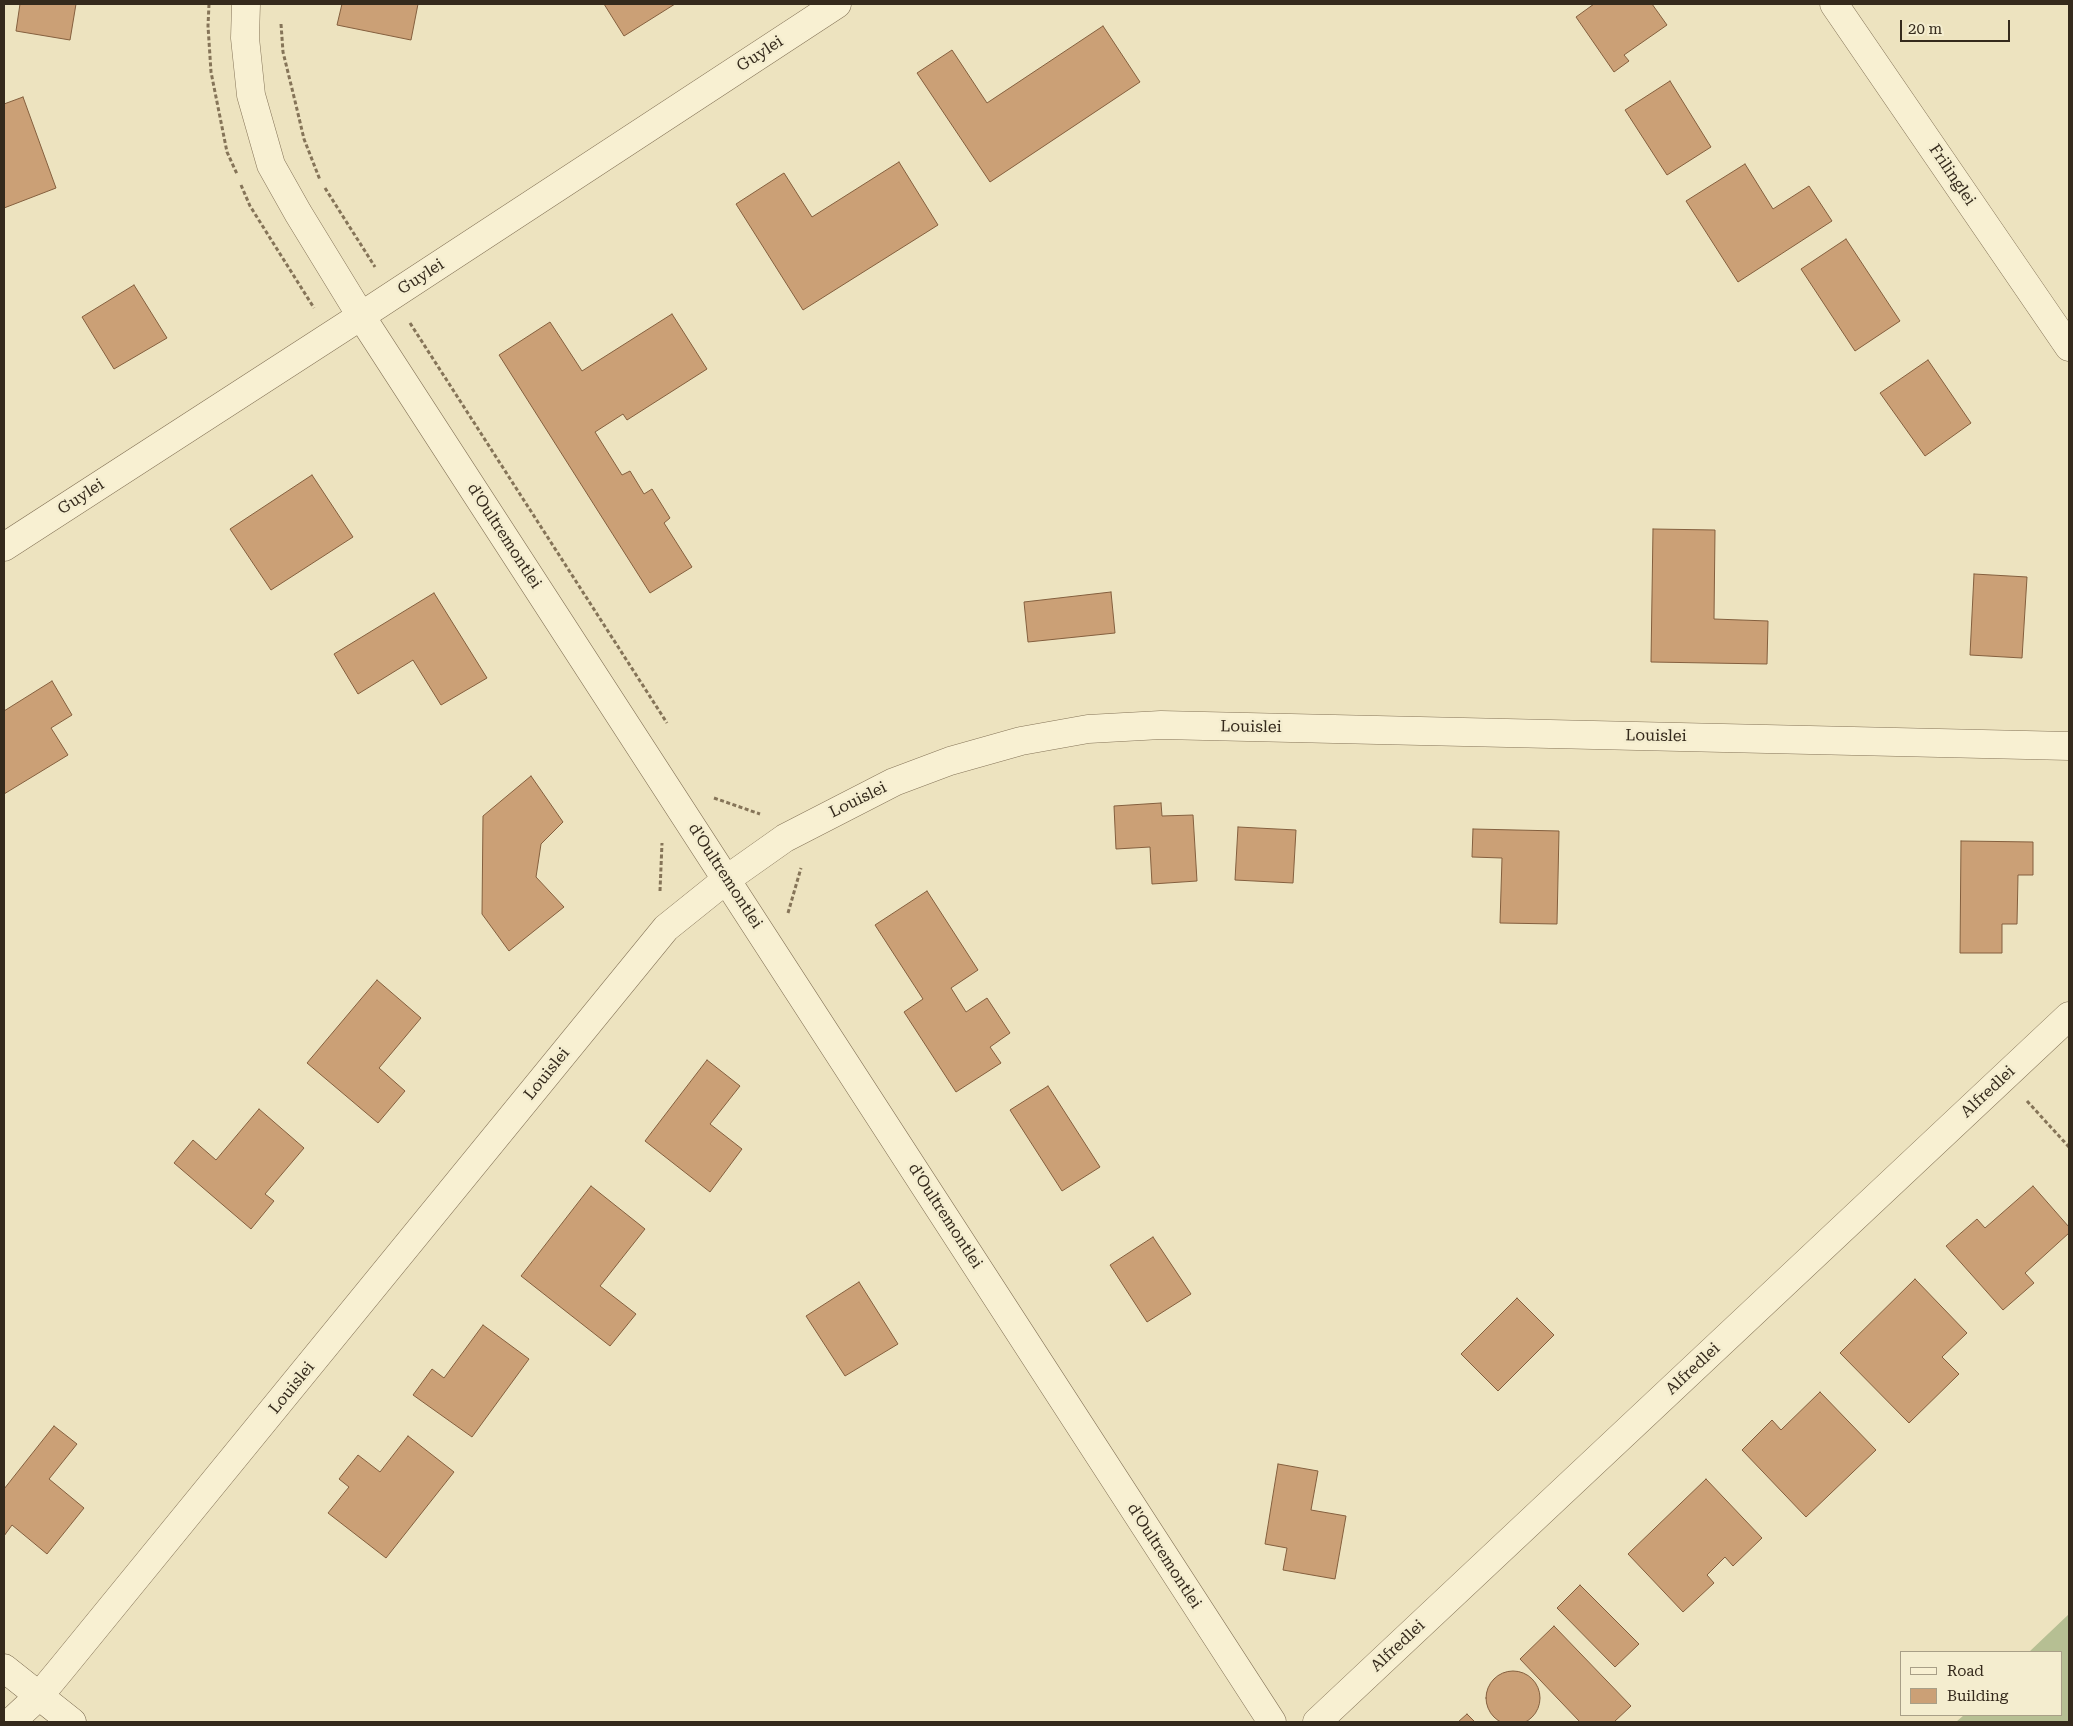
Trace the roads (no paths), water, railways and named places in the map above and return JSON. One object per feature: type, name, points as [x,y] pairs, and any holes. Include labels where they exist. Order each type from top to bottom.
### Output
[{"type":"street","name":"d'Oultremontlei","points":[[246,4],[245,38],[252,95],[271,164],[298,214],[361,316],[1272,1722]]},
{"type":"street","name":"Guylei","points":[[4,547],[837,4]]},
{"type":"street","name":"Frilinglei","points":[[1834,4],[2069,347]]},
{"type":"street","name":"Louislei","points":[[10,1722],[39,1696],[263,1424],[666,928],[727,879],[790,835],[894,782],[950,761],[1021,741],[1088,729],[1161,726],[1292,727],[2069,746]]},
{"type":"street","name":"Alfredlei","points":[[1317,1722],[2069,1016]]},
{"type":"street","points":[[4,1668],[72,1722]]}]
